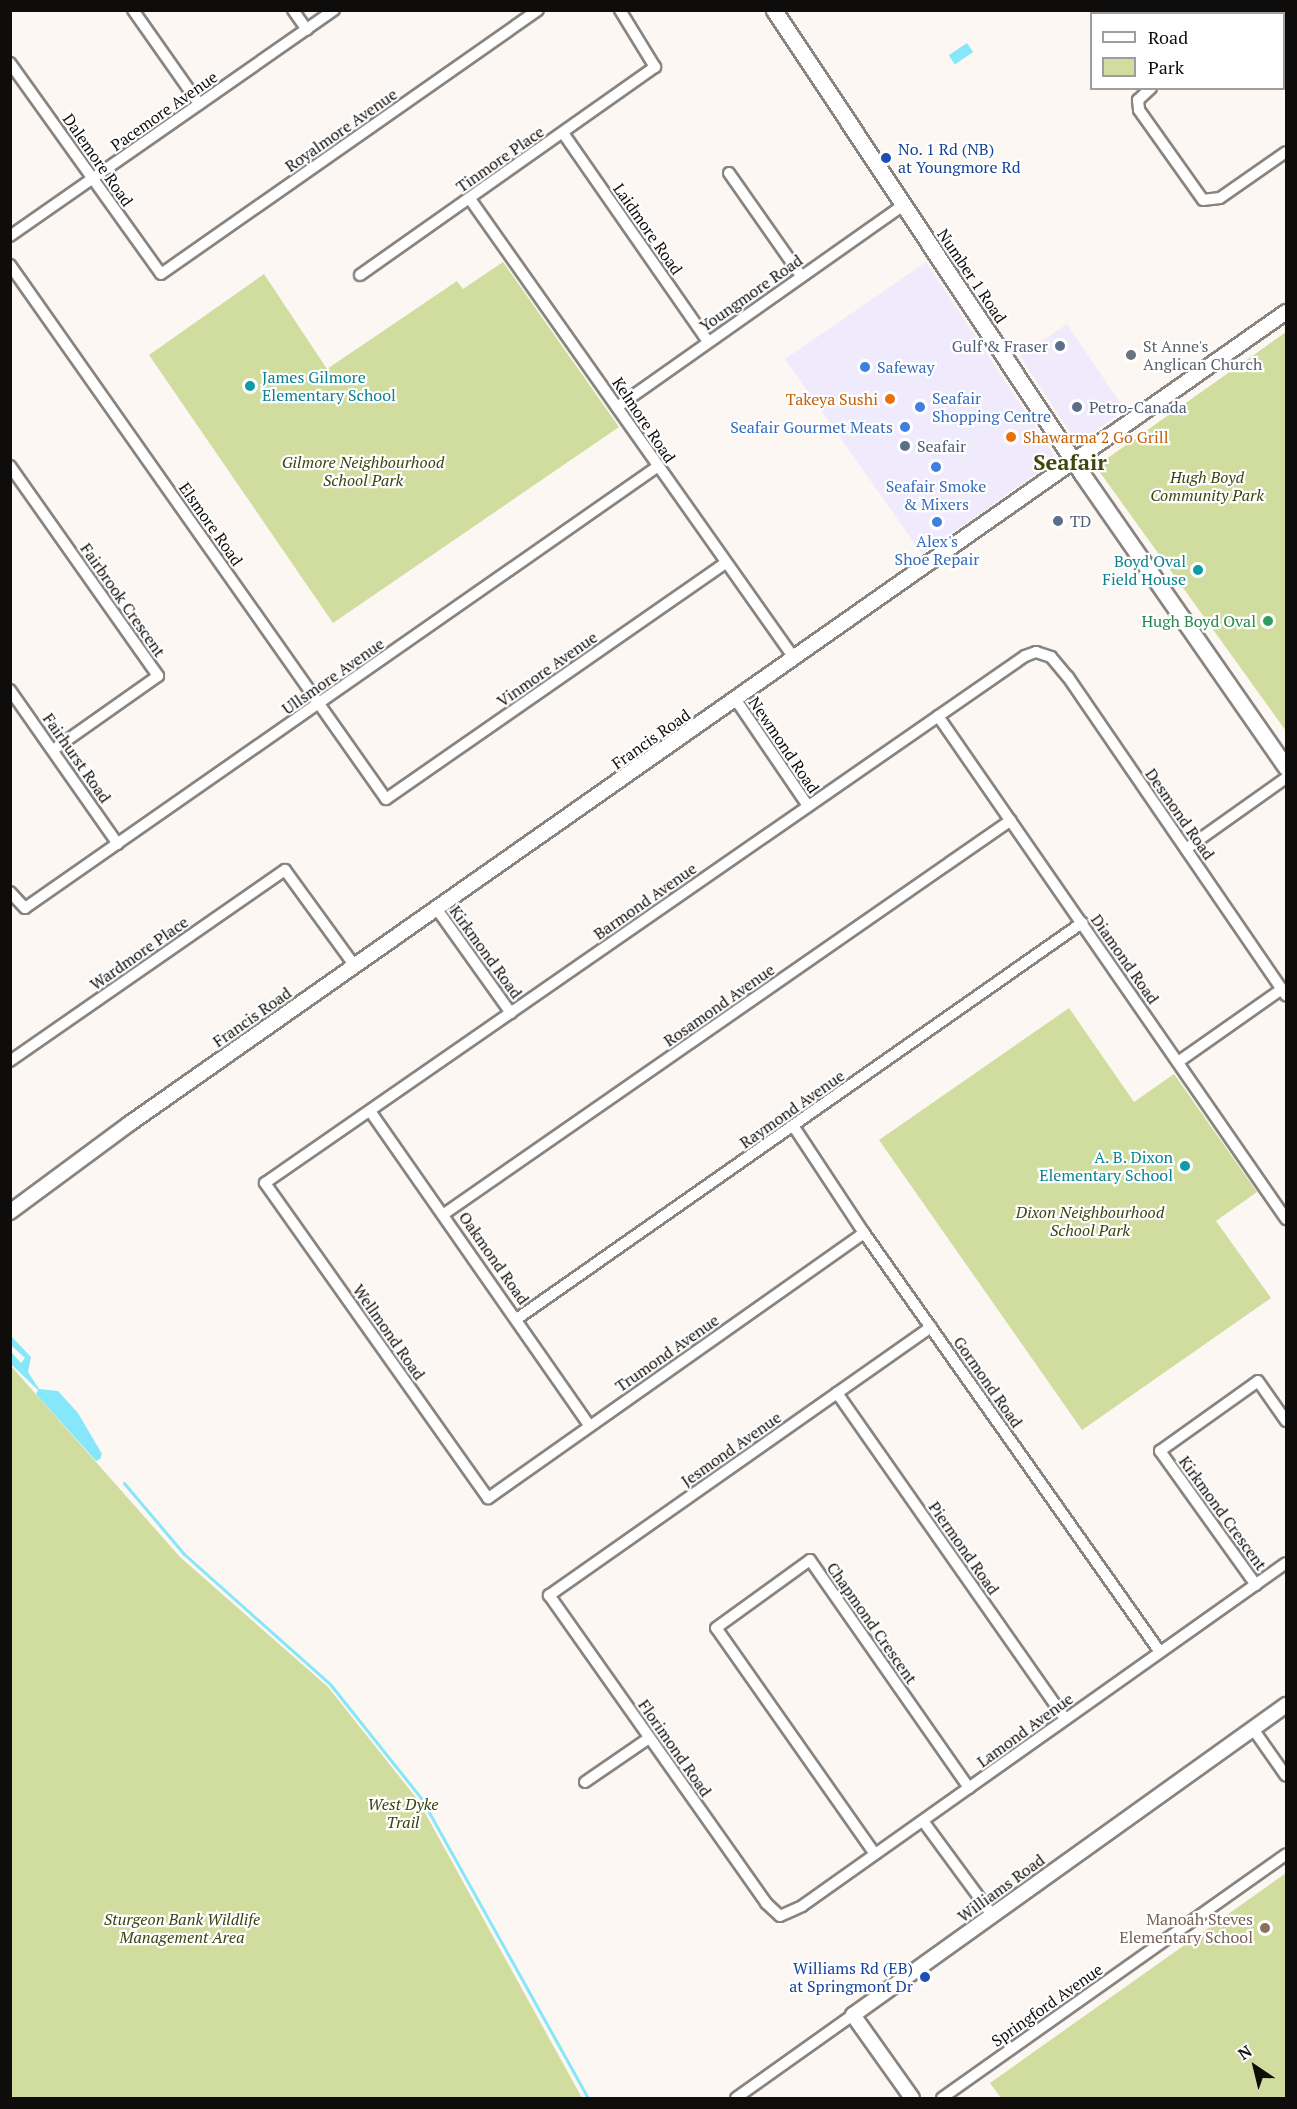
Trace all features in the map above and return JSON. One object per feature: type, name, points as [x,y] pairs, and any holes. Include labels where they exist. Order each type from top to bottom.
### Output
[{"type":"main road","name":"Number 1 Road","points":[[774,10],[1075,462],[1287,767]]},
{"type":"street","points":[[133,10],[199,104]]},
{"type":"street","points":[[293,10],[307,30]]},
{"type":"street","name":"Pacemore Avenue","points":[[10,236],[334,10]]},
{"type":"street","name":"Royalmore Avenue","points":[[161,274],[538,10]]},
{"type":"street","name":"Tinmore Place","points":[[360,275],[655,67],[620,10]]},
{"type":"street","name":"Dalemore Road","points":[[10,63],[161,274]]},
{"type":"street","points":[[1149,90],[1137,102],[1185,176],[1207,201],[1220,198],[1287,152]]},
{"type":"street","name":"Laidmore Road","points":[[563,133],[708,342]]},
{"type":"street","points":[[729,173],[801,276]]},
{"type":"street","name":"Kelmore Road","points":[[470,199],[724,563],[794,658]]},
{"type":"street","name":"Youngmore Road","points":[[616,407],[903,205]]},
{"type":"street","name":"Elsmore Road","points":[[10,265],[386,799]]},
{"type":"street","name":"Francis Road","points":[[10,1212],[33,1191],[1287,312]]},
{"type":"street","name":"Ullsmore Avenue","points":[[10,892],[25,908],[657,467]]},
{"type":"street","name":"Fairbrook Crescent","points":[[12,473],[158,676],[53,750]]},
{"type":"street","name":"Vinmore Avenue","points":[[386,799],[724,563]]},
{"type":"street","name":"Barmond Avenue","points":[[265,1183],[1025,656],[1044,653]]},
{"type":"street","name":"Desmond Road","points":[[1044,653],[1068,677],[1284,992]]},
{"type":"street","name":"Fairhurst Road","points":[[10,690],[118,844]]},
{"type":"street","name":"Newmond Road","points":[[736,700],[808,806]]},
{"type":"street","name":"Diamond Road","points":[[938,716],[1287,1219]]},
{"type":"street","points":[[1186,849],[1287,778]]},
{"type":"street","name":"Rosamond Avenue","points":[[444,1214],[1011,820]]},
{"type":"street","name":"Wardmore Place","points":[[10,1061],[285,870],[354,965]]},
{"type":"street","name":"Kirkmond Road","points":[[436,908],[511,1013]]},
{"type":"street","name":"Raymond Avenue","points":[[518,1318],[794,1127],[1082,923]]},
{"type":"street","points":[[1178,1062],[1284,992]]},
{"type":"street","name":"Oakmond Road","points":[[370,1111],[518,1318],[590,1426]]},
{"type":"street","name":"Gormond Road","points":[[794,1127],[864,1233],[1160,1652]]},
{"type":"street","name":"Wellmond Road","points":[[265,1183],[488,1498]]},
{"type":"street","name":"Francis Road","points":[[10,1202],[33,1191]]},
{"type":"street","name":"Trumond Avenue","points":[[488,1498],[864,1233]]},
{"type":"street","name":"Jesmond Avenue","points":[[549,1595],[931,1327]]},
{"type":"street","name":"Kirkmond Crescent","points":[[1256,1585],[1160,1451],[1258,1381],[1287,1421]]},
{"type":"street","name":"Piermond Road","points":[[837,1393],[1065,1719]]},
{"type":"street","name":"Chapmond Crescent","points":[[875,1854],[716,1628],[810,1560],[969,1788]]},
{"type":"street","name":"Lamond Avenue","points":[[780,1916],[802,1906],[1287,1563]]},
{"type":"street","name":"Florimond Road","points":[[549,1595],[766,1902],[780,1916]]},
{"type":"street","name":"Williams Road","points":[[736,2098],[1287,1705]]},
{"type":"street","points":[[1253,1729],[1287,1776]]},
{"type":"street","points":[[585,1782],[649,1738]]},
{"type":"street","points":[[923,1821],[992,1915]]},
{"type":"street","name":"Springford Avenue","points":[[942,2098],[1287,1854]]},
{"type":"street","points":[[853,2015],[912,2098]]},
{"type":"shaded area","name":"Seafair Shopping Centre","points":[[926,262],[1054,455],[1053,462],[922,554],[785,359]]},
{"type":"shaded area","points":[[1067,324],[1125,410],[1081,441],[1074,438],[1020,356]]},
{"type":"green space","name":"Gilmore Neighbourhood School Park","points":[[503,262],[619,427],[333,623],[149,355],[264,274],[327,369],[457,281],[463,289]]},
{"type":"green space","name":"Hugh Boyd Community Park","points":[[1286,332],[1286,731],[1099,471],[1105,460]]},
{"type":"green space","name":"Dixon Neighbourhood School Park","points":[[1069,1008],[1134,1102],[1174,1074],[1257,1192],[1216,1221],[1271,1298],[1082,1430],[879,1140]]},
{"type":"green space","name":"Sturgeon Bank Wildlife Management Area","points":[[11,1366],[180,1557],[328,1687],[418,1800],[582,2098],[11,2098]]},
{"type":"green space","points":[[1286,1873],[1286,2098],[1001,2098],[990,2083]]},
{"type":"water","points":[[967,43],[973,52],[955,64],[949,55]]},
{"type":"water","points":[[11,1336],[31,1357],[28,1372],[39,1389],[58,1391],[78,1413],[102,1454],[100,1459],[96,1461],[36,1394],[38,1390],[11,1364],[11,1352],[21,1363],[25,1358],[11,1345]]},
{"type":"waterway","points":[[124,1483],[184,1554],[330,1684],[421,1798],[588,2098]]},
{"type":"place","name":"No. 1 Rd (NB) at Youngmore Rd","points":[[886,158]]},
{"type":"place","name":"Gulf & Fraser","points":[[1060,346]]},
{"type":"place","name":"St Anne's Anglican Church","points":[[1131,355]]},
{"type":"place","name":"Safeway","points":[[865,367]]},
{"type":"place","name":"James Gilmore Elementary School","points":[[250,386]]},
{"type":"place","name":"Takeya Sushi","points":[[890,399]]},
{"type":"place","name":"Seafair Shopping Centre","points":[[920,407]]},
{"type":"place","name":"Petro-Canada","points":[[1077,407]]},
{"type":"place","name":"Seafair Gourmet Meats","points":[[905,427]]},
{"type":"place","name":"Shawarma 2 Go Grill","points":[[1011,437]]},
{"type":"place","name":"Seafair","points":[[905,446]]},
{"type":"place","name":"Seafair Smoke & Mixers","points":[[936,467]]},
{"type":"place","name":"TD","points":[[1058,521]]},
{"type":"place","name":"Alex's Shoe Repair","points":[[937,522]]},
{"type":"place","name":"Boyd Oval Field House","points":[[1198,570]]},
{"type":"place","name":"Hugh Boyd Oval","points":[[1268,621]]},
{"type":"place","name":"A. B. Dixon Elementary School","points":[[1185,1166]]},
{"type":"place","name":"Manoah Steves Elementary School","points":[[1265,1928]]},
{"type":"place","name":"Williams Rd (EB) at Springmont Dr","points":[[925,1977]]},
{"type":"district","name":"Seafair","points":[[1070,462]]},
{"type":"park label","name":"West Dyke Trail","points":[[403,1813]]}]
